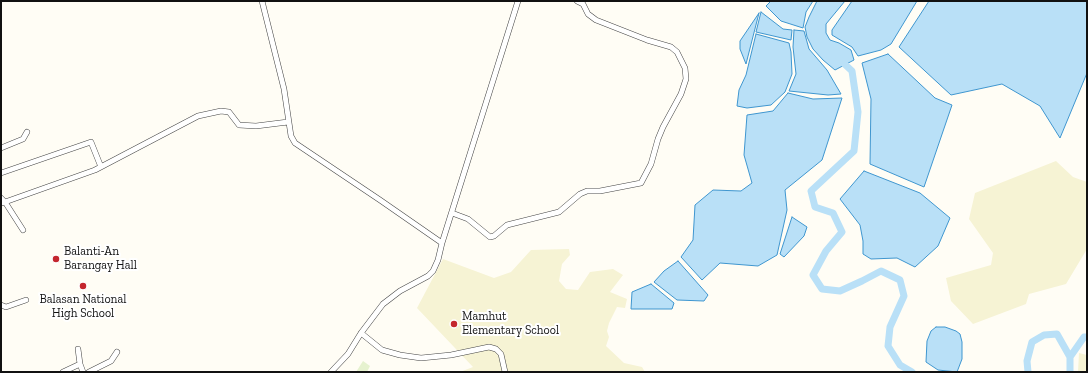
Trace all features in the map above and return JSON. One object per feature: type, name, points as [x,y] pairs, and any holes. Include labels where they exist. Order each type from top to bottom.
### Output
[{"type":"street","points":[[262,1],[284,89],[291,136],[295,144],[442,243]]},
{"type":"street","points":[[331,372],[348,354],[382,304],[400,291],[428,276],[433,270],[438,260],[518,1]]},
{"type":"street","points":[[452,213],[468,219],[490,237],[494,236],[507,225],[559,212],[580,194],[587,191],[600,191],[641,183],[651,164],[663,127],[681,94],[686,78],[684,68],[677,52],[671,47],[647,40],[596,20],[588,14],[583,4],[577,1]]},
{"type":"street","points":[[23,230],[2,201],[48,188],[101,167],[198,116],[221,111],[229,112],[239,125],[256,126],[288,122]]},
{"type":"street","points":[[1,148],[23,139],[28,132]]},
{"type":"street","points":[[1,173],[91,142],[101,167]]},
{"type":"street","points":[[1,305],[6,307],[26,300]]},
{"type":"street","points":[[361,333],[382,350],[400,356],[421,358],[451,355],[489,347],[496,349],[501,354],[505,372]]},
{"type":"street","points":[[78,350],[83,372]]},
{"type":"street","points":[[89,372],[111,361],[117,352]]},
{"type":"street","points":[[63,372],[80,364]]},
{"type":"shaded area","points":[[1056,161],[1073,177],[1087,182],[1087,249],[1066,284],[1029,294],[1026,304],[973,324],[951,301],[946,278],[991,265],[993,253],[969,219],[975,193]]},
{"type":"shaded area","points":[[569,249],[570,255],[562,264],[559,281],[566,289],[578,290],[590,272],[613,269],[623,275],[610,292],[627,299],[625,308],[617,307],[609,323],[607,331],[609,337],[606,346],[624,363],[642,367],[645,372],[460,372],[473,367],[417,308],[443,259],[494,278],[511,272],[531,250]]},
{"type":"shaded area","points":[[1079,353],[1087,355],[1087,372],[1078,372]]},
{"type":"green space","points":[[363,361],[370,366],[367,372],[356,372]]},
{"type":"water","points":[[771,1],[813,1],[806,12],[803,28],[781,21],[766,6]]},
{"type":"water","points":[[817,1],[845,1],[826,24],[826,33],[830,40],[851,50],[854,60],[835,70],[813,49],[807,37],[805,27]]},
{"type":"water","points":[[852,1],[917,1],[891,44],[881,50],[858,56],[852,47],[832,35],[832,30]]},
{"type":"water","points":[[929,1],[1087,1],[1087,73],[1060,138],[1040,106],[1002,84],[951,95],[899,47]]},
{"type":"water","points":[[761,12],[783,29],[792,30],[791,40],[756,32]]},
{"type":"water","points":[[759,13],[746,64],[740,49],[740,41]]},
{"type":"water","points":[[794,30],[804,31],[809,49],[827,70],[841,94],[828,95],[789,91],[796,74],[793,47]]},
{"type":"water","points":[[756,34],[789,43],[792,74],[785,92],[771,105],[747,108],[737,106],[739,90],[746,75]]},
{"type":"water","points":[[888,54],[935,98],[952,105],[924,187],[870,164],[871,99],[862,63]]},
{"type":"water","points":[[788,93],[813,99],[842,98],[822,160],[785,190],[787,210],[777,255],[758,266],[720,263],[702,280],[681,257],[693,240],[695,205],[713,190],[741,191],[752,183],[744,155],[747,115],[773,111]]},
{"type":"water","points":[[864,171],[920,193],[950,218],[938,246],[915,267],[897,258],[871,259],[863,254],[863,241],[860,225],[840,199]]},
{"type":"water","points":[[792,217],[807,227],[804,236],[784,257],[780,254]]},
{"type":"water","points":[[678,261],[708,295],[704,301],[677,300],[654,282],[664,271]]},
{"type":"water","points":[[651,284],[674,303],[672,309],[631,309],[632,292]]},
{"type":"water","points":[[936,327],[945,327],[960,334],[962,342],[962,359],[957,372],[938,370],[926,362],[927,341],[931,331]]},
{"type":"waterway","points":[[839,59],[852,71],[858,112],[854,151],[811,191],[815,207],[833,213],[842,232],[826,251],[813,275],[822,289],[840,291],[881,271],[900,280],[904,296],[890,327],[888,346],[900,365],[912,372]]},
{"type":"waterway","points":[[1028,372],[1027,361],[1032,342],[1044,335],[1057,334],[1070,357],[1070,372]]},
{"type":"waterway","points":[[1070,357],[1084,337],[1087,337]]},
{"type":"place","name":"Balanti-An Barangay Hall","points":[[56,259]]},
{"type":"place","name":"Balasan National High School","points":[[83,286]]},
{"type":"place","name":"Mamhut Elementary School","points":[[454,324]]}]
